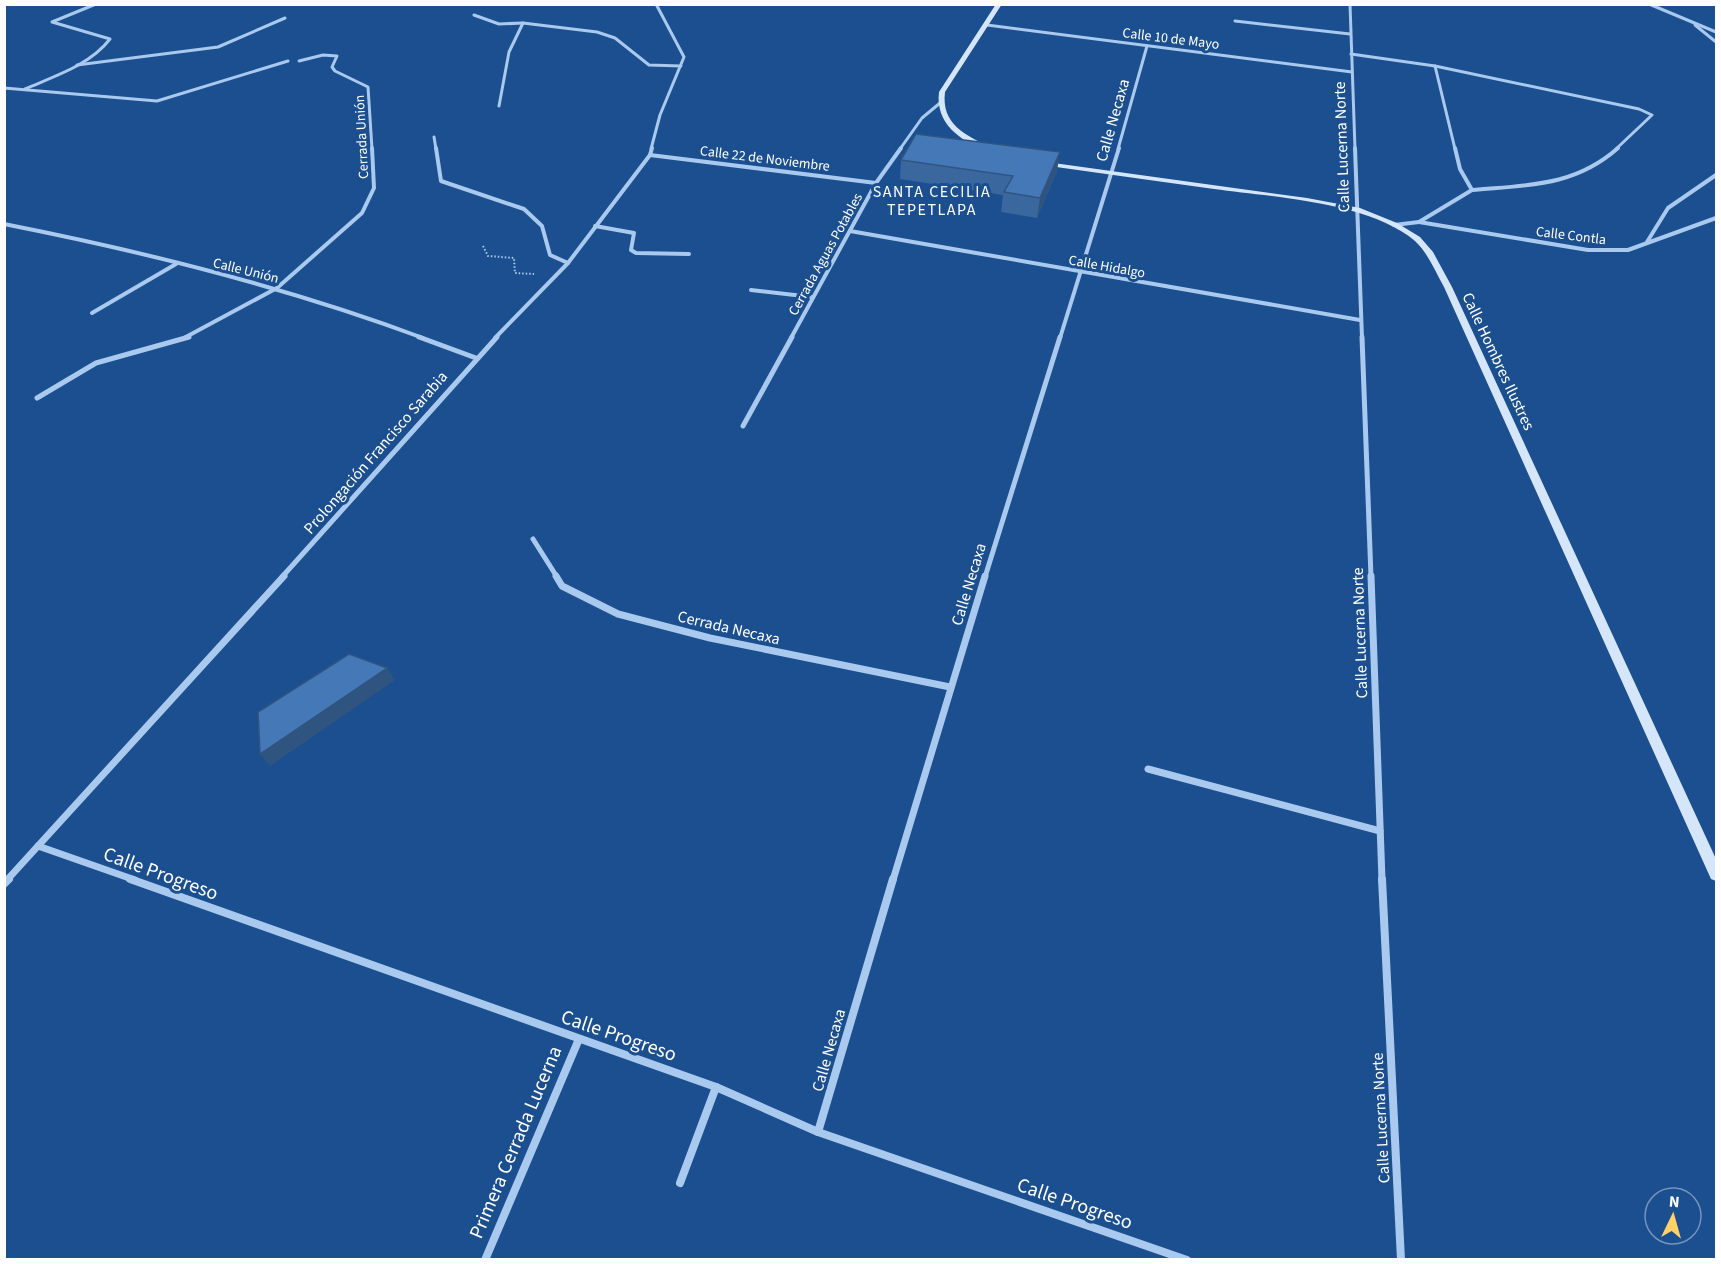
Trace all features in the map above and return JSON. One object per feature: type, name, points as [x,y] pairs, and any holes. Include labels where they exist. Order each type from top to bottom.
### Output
[{"type":"main road","points":[[997,153],[960,133],[947,122],[939,102],[942,92],[999,4]]},
{"type":"main road","name":"Calle Hombres Ilustres","points":[[1029,161],[1306,200],[1357,210],[1394,225],[1417,239],[1429,252],[1448,287],[1716,874]]},
{"type":"street","points":[[23,91],[77,65],[107,45],[110,39],[52,22],[96,4]]},
{"type":"street","points":[[474,15],[499,24],[523,23],[597,32],[615,38],[649,65],[681,66],[684,57],[682,49],[656,4]]},
{"type":"street","name":"Calle Lucerna Norte","points":[[1350,4],[1380,831],[1401,1260]]},
{"type":"street","points":[[1649,4],[1716,32]]},
{"type":"street","points":[[77,65],[108,63],[218,47],[285,18]]},
{"type":"street","points":[[1235,21],[1350,34]]},
{"type":"street","points":[[1690,21],[1716,42]]},
{"type":"street","points":[[500,106],[504,69],[514,35],[523,23]]},
{"type":"street","name":"Calle 10 de Mayo","points":[[987,25],[1352,72]]},
{"type":"street","name":"Calle Necaxa","points":[[818,1132],[950,687],[1078,272],[1112,172],[1147,46]]},
{"type":"street","points":[[1351,54],[1435,66],[1639,109],[1652,115],[1594,167],[1582,173],[1566,178],[1472,190],[1419,222],[1394,225]]},
{"type":"street","name":"Cerrada Unión","points":[[36,398],[96,363],[167,344],[193,334],[277,288],[362,213],[372,197],[374,188],[368,87],[332,68],[337,56],[323,55],[299,61]]},
{"type":"street","points":[[4,88],[157,101],[288,61]]},
{"type":"street","name":"Prolongación Francisco Sarabia","points":[[4,884],[356,496],[476,358],[559,275],[650,154],[660,115],[681,66]]},
{"type":"street","points":[[1435,66],[1460,170],[1472,190]]},
{"type":"street","name":"Cerrada Aguas Potables","points":[[743,426],[876,183],[922,118],[939,102]]},
{"type":"street","points":[[434,137],[441,181],[524,209],[542,225],[550,255],[568,263]]},
{"type":"street","points":[[902,147],[912,148]]},
{"type":"street","name":"Calle 22 de Noviembre","points":[[650,154],[876,183]]},
{"type":"street","points":[[1646,243],[1668,208],[1716,175]]},
{"type":"street","name":"Calle Contla","points":[[1419,222],[1588,250],[1628,249],[1716,218]]},
{"type":"street","name":"Calle Unión","points":[[4,224],[101,243],[277,288],[380,322],[476,358]]},
{"type":"street","points":[[4,230],[12,225]]},
{"type":"street","points":[[595,226],[634,232],[631,250],[636,253],[689,254]]},
{"type":"street","name":"Calle Hidalgo","points":[[850,231],[1360,320]]},
{"type":"street","points":[[92,313],[176,264]]},
{"type":"street","points":[[751,290],[812,297]]},
{"type":"street","name":"Cerrada Necaxa","points":[[533,539],[562,586],[618,614],[710,638],[950,687]]},
{"type":"street","points":[[1148,769],[1380,831]]},
{"type":"street","name":"Calle Progreso","points":[[38,846],[716,1087],[818,1132],[1187,1260]]},
{"type":"street","name":"Primera Cerrada Lucerna","points":[[484,1260],[579,1039]]},
{"type":"street","points":[[680,1183],[716,1087]]},
{"type":"path","points":[[483,246],[488,256],[514,258],[514,273],[559,275]]},
{"type":"building","points":[[916,134],[1060,152],[1040,198],[1004,192],[1013,176],[901,160]]},
{"type":"building","points":[[349,654],[387,668],[260,754],[258,712]]},
{"type":"district","name":"SANTA CECILIA TEPETLAPA","points":[[932,200]]}]
